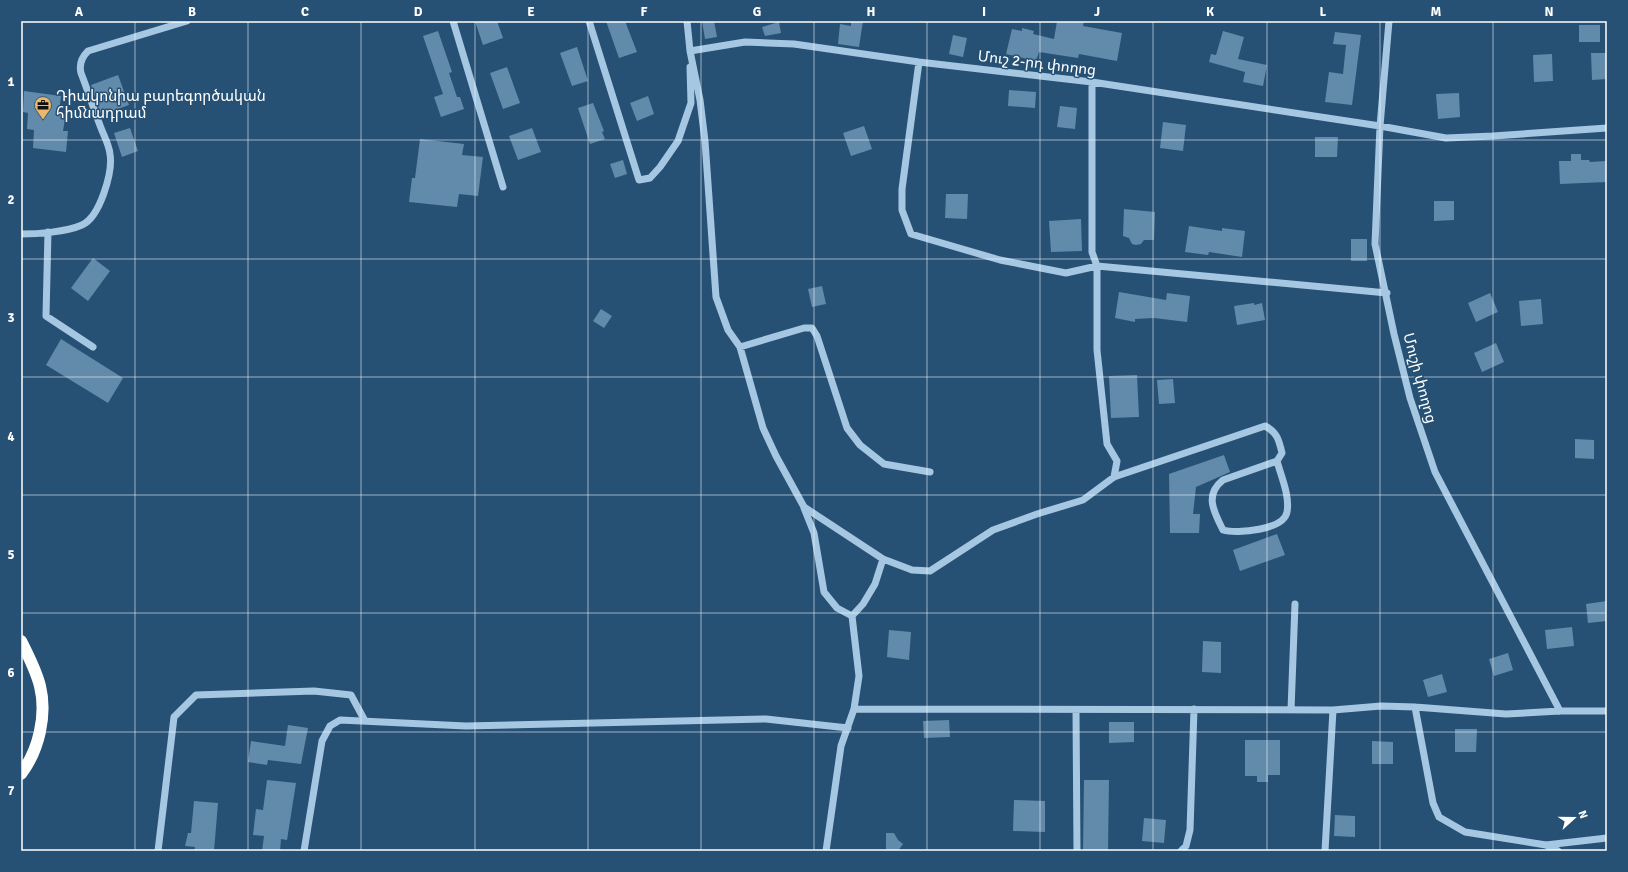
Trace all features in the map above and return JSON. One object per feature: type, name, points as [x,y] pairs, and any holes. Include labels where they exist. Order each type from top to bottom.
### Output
[{"type":"highway","points":[[21,640],[40,686],[42,714],[38,741],[27,766],[21,774]]},
{"type":"street","points":[[21,234],[48,232],[82,225],[92,216],[99,204],[110,172],[110,154],[80,68],[85,54],[88,51],[187,21]]},
{"type":"street","points":[[454,21],[504,187]]},
{"type":"street","points":[[589,21],[639,180],[650,178],[660,167],[678,141],[683,130],[690,103],[690,51],[687,21]]},
{"type":"street","name":"Մուշի փողոց","points":[[1389,21],[1380,126],[1375,244],[1387,293],[1394,334],[1410,398],[1435,472],[1560,710]]},
{"type":"street","name":"Մուշ 2-րդ փողոց","points":[[690,51],[745,42],[794,44],[919,62],[1092,82],[1380,126],[1446,138],[1607,128]]},
{"type":"street","points":[[690,51],[700,100],[705,142],[716,297],[728,330],[740,347],[764,428],[776,456],[804,507],[814,533],[824,592],[837,608],[852,616]]},
{"type":"street","points":[[919,62],[902,189],[902,210],[911,234],[1000,260],[1066,274],[1097,266],[1387,293]]},
{"type":"street","points":[[1092,82],[1092,252],[1097,266],[1097,350],[1107,444],[1118,461],[1114,477]]},
{"type":"street","points":[[48,232],[46,316],[93,347]]},
{"type":"street","points":[[740,347],[804,328],[812,328],[817,336],[847,428],[860,445],[884,464],[930,472]]},
{"type":"street","points":[[804,507],[883,559],[912,570],[930,571],[993,530],[1037,514],[1083,500],[1114,477],[1265,426],[1274,430],[1278,438],[1282,453],[1277,461],[1223,480],[1217,485],[1212,494],[1212,505],[1223,530],[1230,532],[1263,529],[1282,521],[1287,514],[1288,503],[1277,461]]},
{"type":"street","points":[[826,851],[841,746],[854,709],[858,676],[852,616],[863,604],[875,584],[883,559]]},
{"type":"street","points":[[1291,710],[1295,604]]},
{"type":"street","points":[[158,851],[174,717],[196,695],[314,692],[351,695],[365,721]]},
{"type":"street","points":[[854,709],[1333,710],[1381,706],[1506,714],[1560,710],[1607,711]]},
{"type":"street","points":[[1415,707],[1433,803],[1440,817],[1465,832],[1558,851]]},
{"type":"street","points":[[1076,710],[1077,851]]},
{"type":"street","points":[[1181,851],[1186,846],[1190,830],[1194,710]]},
{"type":"street","points":[[1325,851],[1333,710]]},
{"type":"street","points":[[304,851],[322,740],[330,726],[340,720],[466,726],[766,719],[848,728]]},
{"type":"street","points":[[1546,848],[1607,838]]},
{"type":"building","points":[[475,21],[497,21],[503,38],[483,45]]},
{"type":"building","points":[[606,21],[625,21],[637,52],[619,58]]},
{"type":"building","points":[[702,21],[714,21],[717,37],[705,39]]},
{"type":"building","points":[[851,21],[863,21],[859,47],[838,44],[840,24],[851,26]]},
{"type":"building","points":[[1057,21],[1084,21],[1083,26],[1122,33],[1117,61],[1079,54],[1078,58],[1039,52],[1036,61],[1006,54],[1012,29],[1022,31],[1022,28],[1034,31],[1033,34],[1054,39]]},
{"type":"building","points":[[779,22],[781,33],[765,36],[762,27]]},
{"type":"building","points":[[1579,25],[1600,25],[1600,42],[1579,42]]},
{"type":"building","points":[[438,31],[452,72],[449,73],[457,97],[460,97],[464,109],[441,117],[434,97],[443,94],[423,36]]},
{"type":"building","points":[[1223,31],[1244,37],[1238,59],[1267,65],[1263,86],[1243,82],[1245,72],[1209,62],[1211,54],[1216,55]]},
{"type":"building","points":[[1335,32],[1361,35],[1352,105],[1325,102],[1329,72],[1343,74],[1346,45],[1333,44]]},
{"type":"building","points":[[953,35],[967,38],[963,57],[949,54]]},
{"type":"building","points":[[577,47],[588,81],[572,86],[560,53]]},
{"type":"building","points":[[1591,53],[1607,53],[1607,79],[1592,80]]},
{"type":"building","points":[[1552,54],[1553,81],[1534,82],[1533,55]]},
{"type":"building","points":[[507,67],[520,103],[503,109],[490,73]]},
{"type":"building","points":[[118,75],[129,105],[101,115],[91,85]]},
{"type":"building","points":[[1009,90],[1036,92],[1035,108],[1008,106]]},
{"type":"building","points":[[24,91],[61,96],[59,113],[66,114],[63,131],[68,131],[66,152],[33,148],[34,130],[27,129],[28,113],[23,112]]},
{"type":"building","points":[[1459,93],[1460,117],[1438,119],[1436,94]]},
{"type":"building","points":[[648,96],[654,114],[637,121],[630,103]]},
{"type":"building","points":[[593,103],[604,131],[602,132],[605,139],[590,144],[578,108]]},
{"type":"building","points":[[1060,106],[1077,108],[1075,129],[1057,127]]},
{"type":"building","points":[[1163,122],[1186,125],[1183,151],[1160,148]]},
{"type":"building","points":[[864,126],[872,149],[851,156],[843,133]]},
{"type":"building","points":[[130,128],[138,151],[122,157],[114,133]]},
{"type":"building","points":[[532,128],[541,152],[518,160],[509,136]]},
{"type":"building","points":[[1315,137],[1338,137],[1337,157],[1315,157]]},
{"type":"building","points":[[420,139],[464,144],[462,155],[483,157],[478,196],[459,194],[457,207],[409,202],[412,178],[415,178]]},
{"type":"building","points":[[1571,154],[1581,154],[1581,160],[1589,160],[1590,162],[1607,161],[1607,182],[1560,184],[1559,161],[1571,161]]},
{"type":"building","points":[[623,160],[627,174],[615,178],[610,164]]},
{"type":"building","points":[[946,194],[968,194],[967,219],[945,218]]},
{"type":"building","points":[[1434,201],[1454,201],[1454,220],[1434,221]]},
{"type":"building","points":[[1124,209],[1155,212],[1154,240],[1144,240],[1141,244],[1136,245],[1132,244],[1129,238],[1123,236]]},
{"type":"building","points":[[1081,219],[1082,251],[1051,252],[1049,221]]},
{"type":"building","points":[[1189,226],[1222,231],[1222,228],[1245,231],[1242,257],[1209,252],[1208,255],[1185,252]]},
{"type":"building","points":[[1351,239],[1367,239],[1367,261],[1351,261]]},
{"type":"building","points":[[93,258],[110,271],[88,301],[71,288]]},
{"type":"building","points":[[822,286],[826,304],[812,307],[808,289]]},
{"type":"building","points":[[1119,292],[1166,300],[1167,293],[1190,296],[1187,322],[1154,318],[1135,319],[1135,322],[1115,318]]},
{"type":"building","points":[[1490,293],[1498,312],[1476,322],[1468,303]]},
{"type":"building","points":[[1541,299],[1543,324],[1521,326],[1519,301]]},
{"type":"building","points":[[1254,303],[1254,305],[1262,303],[1265,320],[1237,325],[1234,306]]},
{"type":"building","points":[[601,309],[612,316],[604,328],[593,321]]},
{"type":"building","points":[[61,339],[123,378],[108,403],[46,365]]},
{"type":"building","points":[[1496,343],[1504,362],[1482,372],[1474,353]]},
{"type":"building","points":[[1137,375],[1139,417],[1111,418],[1109,376]]},
{"type":"building","points":[[1173,379],[1175,403],[1159,404],[1157,380]]},
{"type":"building","points":[[1575,439],[1594,440],[1594,459],[1575,458]]},
{"type":"building","points":[[1224,455],[1230,472],[1196,487],[1193,514],[1200,514],[1199,533],[1170,533],[1169,474]]},
{"type":"building","points":[[1277,534],[1285,555],[1240,571],[1233,550]]},
{"type":"building","points":[[1607,601],[1607,621],[1588,623],[1586,604]]},
{"type":"building","points":[[1572,627],[1574,646],[1547,649],[1545,630]]},
{"type":"building","points":[[889,630],[911,632],[909,660],[887,657]]},
{"type":"building","points":[[1203,641],[1221,642],[1221,673],[1202,672]]},
{"type":"building","points":[[1508,653],[1513,670],[1494,676],[1489,659]]},
{"type":"building","points":[[1442,674],[1447,692],[1428,697],[1423,680]]},
{"type":"building","points":[[949,720],[950,737],[924,738],[923,721]]},
{"type":"building","points":[[1109,722],[1134,722],[1134,742],[1109,743]]},
{"type":"building","points":[[288,725],[308,728],[301,764],[268,760],[267,765],[248,762],[251,741],[285,746]]},
{"type":"building","points":[[1455,729],[1477,729],[1476,752],[1455,752]]},
{"type":"building","points":[[1245,740],[1280,740],[1280,775],[1268,775],[1268,782],[1257,782],[1257,776],[1245,776]]},
{"type":"building","points":[[1372,741],[1393,742],[1393,764],[1372,764]]},
{"type":"building","points":[[267,780],[296,783],[287,840],[281,839],[280,851],[262,851],[264,836],[253,835],[256,809],[263,810]]},
{"type":"building","points":[[1084,780],[1109,780],[1108,851],[1083,851]]},
{"type":"building","points":[[1014,800],[1045,801],[1045,832],[1013,831]]},
{"type":"building","points":[[194,801],[218,803],[214,851],[194,851],[195,847],[185,846],[188,833],[191,833]]},
{"type":"building","points":[[1335,815],[1355,816],[1355,837],[1334,836]]},
{"type":"building","points":[[1144,818],[1166,820],[1164,843],[1142,841]]},
{"type":"building","points":[[886,833],[894,833],[898,840],[903,844],[898,851],[886,851]]},
{"type":"place","name":"Դիակոնիա բարեգործական հիմնադրամ","points":[[43,120]]}]
